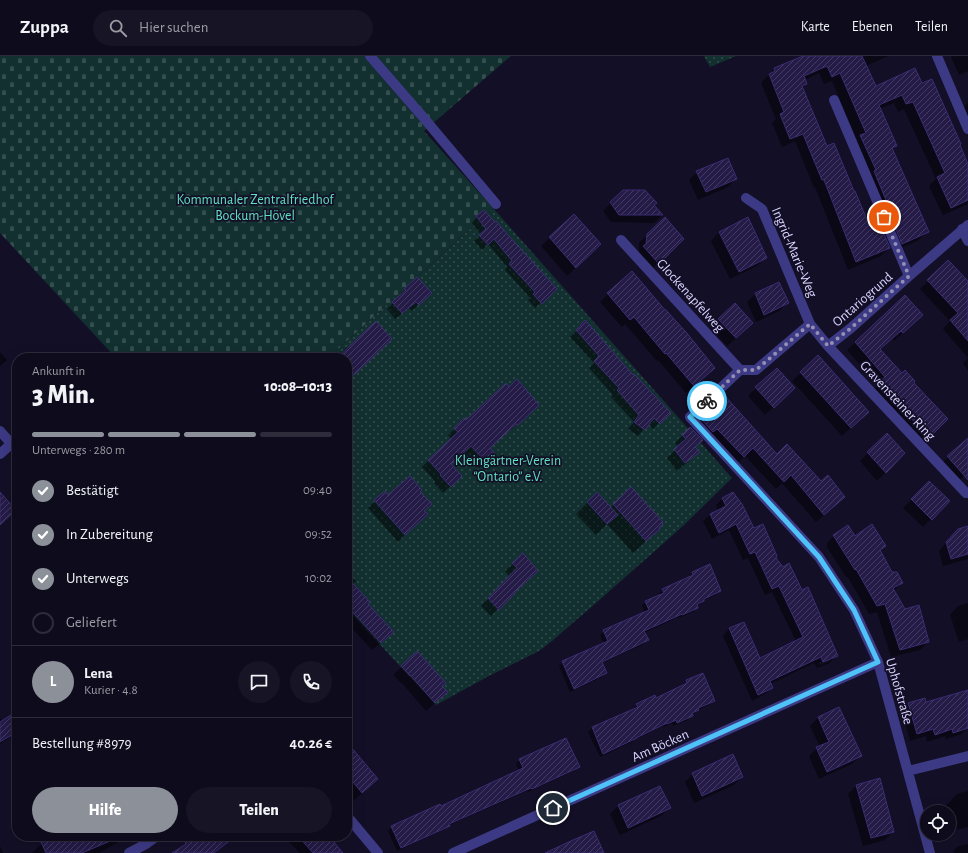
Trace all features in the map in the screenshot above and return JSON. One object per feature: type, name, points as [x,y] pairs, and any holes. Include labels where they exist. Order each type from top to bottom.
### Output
[{"type":"street","points":[[370,56],[496,204]]},
{"type":"street","points":[[937,56],[968,129]]},
{"type":"street","points":[[834,100],[909,276]]},
{"type":"street","name":"Ingrid-Marie-Weg","points":[[746,198],[762,209],[810,324]]},
{"type":"street","points":[[965,227],[968,241]]},
{"type":"street","name":"Ontariogrund","points":[[828,346],[851,328],[965,227]]},
{"type":"street","name":"Glockenapfelweg","points":[[621,240],[740,370]]},
{"type":"street","name":"Ontariogrund","points":[[740,370],[756,370],[810,324]]},
{"type":"street","name":"Gravensteiner Ring","points":[[810,324],[828,346],[966,493],[968,493]]},
{"type":"street","name":"Uphofstraße","points":[[740,370],[690,417],[819,557],[854,610],[878,662],[930,853]]},
{"type":"street","points":[[0,431],[12,445]]},
{"type":"street","points":[[0,454],[12,448]]},
{"type":"street","name":"Am Böcken","points":[[454,853],[878,662]]},
{"type":"street","points":[[908,771],[968,756]]},
{"type":"street","points":[[352,822],[378,853]]},
{"type":"street","points":[[129,853],[150,841]]},
{"type":"green space","name":"Kommunaler Zentralfriedhof Bockum-Hövel","points":[[0,56],[511,56],[424,131],[493,208],[334,353],[111,353],[0,233]]},
{"type":"green space","points":[[704,56],[736,56],[710,67]]},
{"type":"green space","name":"Kleingärtner-Verein “Ontario” e.V.","points":[[493,208],[732,478],[683,526],[539,651],[436,705],[352,614],[352,353],[334,353]]},
{"type":"building","points":[[803,56],[862,56],[876,86],[915,68],[922,83],[932,79],[961,144],[960,145],[968,164],[968,200],[951,208],[937,177],[945,173],[913,102],[906,104],[902,95],[879,105],[897,146],[892,148],[929,232],[902,244],[874,171],[876,170],[860,135],[866,133],[840,73],[832,77],[827,66],[804,76],[807,84],[802,86],[827,146],[834,143],[868,222],[877,218],[890,248],[856,262],[824,180],[822,180],[803,134],[790,139],[780,114],[784,112],[769,74],[775,71],[774,68]]},
{"type":"building","points":[[728,158],[737,179],[706,192],[696,171]]},
{"type":"building","points":[[623,190],[645,190],[657,203],[654,205],[663,215],[619,215],[610,202]]},
{"type":"building","points":[[484,210],[495,222],[496,221],[557,289],[542,304],[533,294],[535,292],[509,264],[512,261],[494,239],[488,245],[479,235],[486,229],[476,216]]},
{"type":"building","points":[[574,214],[601,244],[576,268],[549,237]]},
{"type":"building","points":[[665,217],[684,239],[659,264],[643,246],[646,244],[647,234]]},
{"type":"building","points":[[748,217],[767,258],[739,272],[719,232]]},
{"type":"building","points":[[948,260],[968,281],[968,341],[950,320],[958,313],[927,280]]},
{"type":"building","points":[[632,271],[686,332],[715,368],[694,386],[634,317],[630,320],[607,293]]},
{"type":"building","points":[[417,277],[432,293],[419,305],[416,302],[402,313],[392,302],[406,290],[404,289]]},
{"type":"building","points":[[779,282],[789,303],[764,315],[755,293]]},
{"type":"building","points":[[905,295],[923,315],[903,333],[901,331],[880,349],[902,373],[905,370],[915,381],[914,383],[948,419],[929,438],[899,405],[898,406],[877,384],[885,377],[855,342]]},
{"type":"building","points":[[735,303],[753,323],[736,338],[718,319]]},
{"type":"building","points":[[585,320],[633,375],[634,374],[671,413],[660,424],[654,418],[645,430],[634,422],[639,415],[617,390],[619,388],[594,361],[599,356],[576,330]]},
{"type":"building","points":[[376,321],[392,339],[354,375],[352,373],[352,353],[342,353]]},
{"type":"building","points":[[818,355],[869,412],[851,428],[800,372]]},
{"type":"building","points":[[777,368],[795,388],[774,408],[755,387]]},
{"type":"building","points":[[517,379],[539,405],[490,448],[495,454],[486,462],[471,446],[451,464],[462,476],[451,487],[428,460],[458,432],[454,428],[464,418],[466,420],[506,383],[509,387]]},
{"type":"building","points":[[725,396],[777,454],[787,444],[821,481],[828,475],[845,497],[824,515],[791,475],[784,482],[753,448],[744,457],[717,429],[713,432],[700,418]]},
{"type":"building","points":[[690,427],[703,440],[695,447],[700,452],[685,463],[674,449],[686,439],[682,435]]},
{"type":"building","points":[[887,433],[905,453],[886,473],[867,452]]},
{"type":"building","points":[[968,438],[968,480],[947,456]]},
{"type":"building","points":[[410,476],[422,490],[420,492],[432,504],[424,511],[428,514],[405,535],[374,500],[385,491],[388,495]]},
{"type":"building","points":[[929,481],[950,501],[932,520],[911,499]]},
{"type":"building","points":[[631,487],[663,522],[659,528],[660,529],[646,541],[613,504]]},
{"type":"building","points":[[0,492],[12,506],[12,514],[0,525]]},
{"type":"building","points":[[597,492],[618,515],[607,524],[587,502]]},
{"type":"building","points":[[733,492],[742,504],[754,528],[763,524],[777,556],[776,558],[783,567],[789,563],[802,590],[808,587],[838,656],[823,662],[821,657],[770,681],[773,688],[758,695],[729,628],[744,622],[760,658],[803,637],[779,586],[772,589],[755,552],[750,554],[736,524],[719,533],[710,514],[726,506],[722,498]]},
{"type":"building","points":[[872,524],[886,546],[880,550],[892,572],[897,572],[903,583],[893,588],[905,609],[919,605],[929,642],[900,650],[885,604],[877,606],[856,569],[855,570],[833,535],[848,525],[855,536]]},
{"type":"building","points":[[968,526],[968,554],[951,559],[946,542],[958,529]]},
{"type":"building","points":[[523,553],[538,571],[518,589],[499,610],[488,598],[517,568],[512,563]]},
{"type":"building","points":[[710,564],[721,591],[697,604],[698,608],[644,631],[649,640],[602,662],[607,673],[574,689],[562,661],[608,641],[603,630],[649,610],[645,601],[664,593],[662,589],[693,575],[692,572]]},
{"type":"building","points":[[352,582],[370,602],[368,604],[394,632],[381,643],[352,611]]},
{"type":"building","points":[[417,651],[446,683],[442,686],[448,692],[435,703],[401,666]]},
{"type":"building","points":[[703,673],[715,701],[698,708],[699,710],[692,713],[693,716],[677,723],[676,720],[667,723],[603,754],[592,727],[638,707],[636,704],[655,695],[656,698],[687,683],[686,680]]},
{"type":"building","points":[[968,690],[968,728],[953,733],[952,729],[935,735],[933,729],[917,734],[908,703],[925,698],[926,702]]},
{"type":"building","points":[[839,707],[862,756],[827,772],[816,747],[829,742],[818,717]]},
{"type":"building","points":[[12,714],[12,735],[0,742],[0,722]]},
{"type":"building","points":[[566,738],[580,767],[449,824],[450,826],[401,848],[391,826],[440,804],[441,806],[523,768],[519,759]]},
{"type":"building","points":[[352,748],[378,779],[362,793],[352,781]]},
{"type":"building","points":[[733,754],[743,777],[702,796],[692,773]]},
{"type":"building","points":[[880,778],[894,832],[871,838],[856,785]]},
{"type":"building","points":[[660,786],[671,808],[628,828],[618,805]]},
{"type":"building","points":[[594,831],[604,853],[545,853],[573,840]]},
{"type":"building","points":[[110,841],[82,853],[46,853],[41,842]]},
{"type":"building","points":[[188,841],[230,841],[214,853],[172,853],[186,844],[185,843]]},
{"type":"building","points":[[302,841],[333,841],[343,853],[313,853]]},
{"type":"way so far","points":[[707,401],[740,370],[756,370],[810,324],[828,346],[851,328],[909,276],[884,217]]},
{"type":"route","points":[[553,808],[878,662],[854,610],[819,557],[690,417],[707,401]]}]
